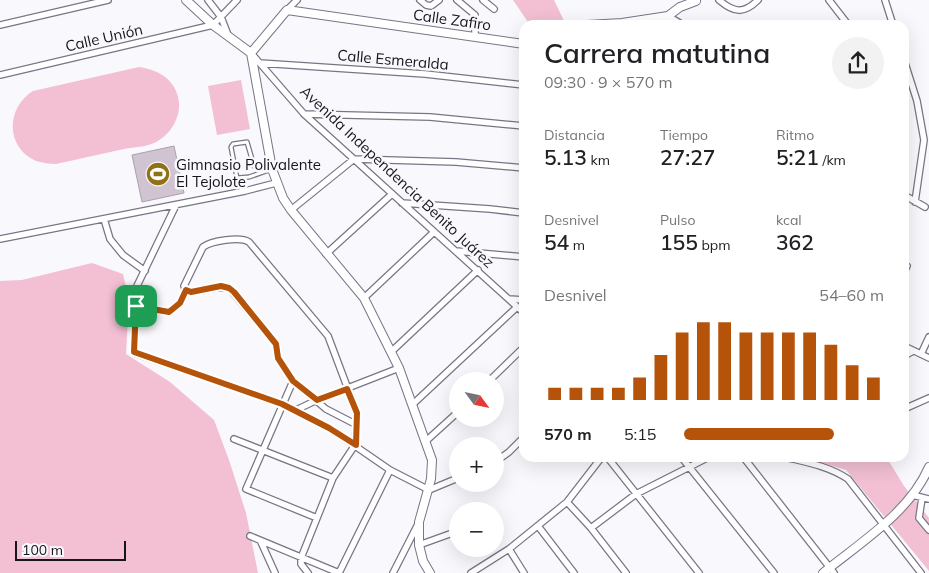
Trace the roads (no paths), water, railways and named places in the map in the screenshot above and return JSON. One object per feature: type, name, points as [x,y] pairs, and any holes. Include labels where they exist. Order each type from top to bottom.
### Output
[{"type":"street","points":[[0,25],[108,0]]},
{"type":"street","name":"Avenida Independencia Benito Juárez","points":[[186,0],[213,25],[251,53],[304,114],[517,307]]},
{"type":"street","points":[[208,0],[221,17],[228,35]]},
{"type":"street","points":[[213,25],[237,0]]},
{"type":"street","points":[[297,0],[251,53],[276,183],[291,210],[364,298],[399,368],[432,460],[429,490],[419,522],[393,573]]},
{"type":"street","points":[[420,0],[426,5],[431,6],[439,0]]},
{"type":"street","points":[[456,0],[475,15],[475,37]]},
{"type":"street","points":[[483,0],[494,9]]},
{"type":"street","points":[[645,20],[668,16],[680,7],[696,0]]},
{"type":"street","points":[[719,0],[729,8],[741,10],[751,7],[758,0]]},
{"type":"street","points":[[829,0],[844,20]]},
{"type":"street","points":[[885,0],[891,20]]},
{"type":"street","name":"Calle Zafiro","points":[[287,10],[519,43]]},
{"type":"street","points":[[668,16],[675,20]]},
{"type":"street","name":"Calle Unión","points":[[0,75],[213,25]]},
{"type":"street","name":"Calle Esmeralda","points":[[260,62],[424,74],[519,84]]},
{"type":"street","points":[[909,76],[917,101],[924,140],[915,202]]},
{"type":"street","points":[[304,114],[430,116],[519,125]]},
{"type":"street","points":[[924,140],[929,133]]},
{"type":"street","points":[[291,210],[354,159],[456,162],[519,168]]},
{"type":"street","points":[[0,238],[176,205],[276,183]]},
{"type":"street","points":[[326,254],[392,194]]},
{"type":"street","points":[[909,198],[925,208]]},
{"type":"street","points":[[402,203],[519,212]]},
{"type":"street","points":[[176,205],[136,288],[134,352],[296,410],[356,445],[390,470],[429,490],[449,482]]},
{"type":"street","points":[[104,219],[110,239],[124,256],[145,271]]},
{"type":"street","points":[[364,298],[434,232]]},
{"type":"street","points":[[136,306],[169,312],[180,303],[186,290],[184,286],[203,247],[208,243],[246,240],[328,336],[357,413],[356,445],[333,478],[301,558],[300,564],[308,573]]},
{"type":"street","points":[[456,252],[519,257]]},
{"type":"street","points":[[391,352],[478,270]]},
{"type":"street","points":[[186,290],[191,292],[221,286],[229,288],[276,344],[278,358],[293,381],[326,409],[357,425]]},
{"type":"street","points":[[509,299],[519,300]]},
{"type":"street","points":[[413,404],[517,307]]},
{"type":"street","points":[[921,354],[929,337]]},
{"type":"street","points":[[909,349],[929,358]]},
{"type":"street","points":[[499,372],[519,351]]},
{"type":"street","points":[[909,353],[913,351]]},
{"type":"street","points":[[296,410],[399,368]]},
{"type":"street","points":[[293,381],[246,489],[317,518]]},
{"type":"street","points":[[909,407],[929,398]]},
{"type":"street","points":[[426,441],[449,420]]},
{"type":"street","points":[[234,439],[333,478]]},
{"type":"street","points":[[504,456],[519,442]]},
{"type":"street","points":[[471,573],[509,549],[567,502],[598,462]]},
{"type":"street","points":[[611,462],[699,573]]},
{"type":"street","points":[[686,462],[774,573]]},
{"type":"street","points":[[591,528],[636,494],[698,462]]},
{"type":"street","points":[[747,462],[829,571],[883,525],[912,496],[929,467]]},
{"type":"street","points":[[804,462],[830,469],[848,479],[921,573]]},
{"type":"street","points":[[250,536],[339,573],[390,470]]},
{"type":"street","points":[[912,496],[929,499]]},
{"type":"street","points":[[922,498],[919,518],[929,530]]},
{"type":"street","points":[[567,502],[591,528],[626,573]]},
{"type":"street","points":[[419,522],[419,545],[423,561],[430,573]]},
{"type":"street","points":[[538,526],[574,573]]},
{"type":"street","points":[[419,545],[449,534]]},
{"type":"street","points":[[261,542],[275,573]]},
{"type":"street","points":[[509,549],[524,573]]},
{"type":"lane","points":[[254,166],[247,142],[233,144],[231,147],[237,178],[249,177],[272,169]]},
{"type":"place","name":"Gimnasio Polivalente El Tejolote","points":[[158,174]]}]
